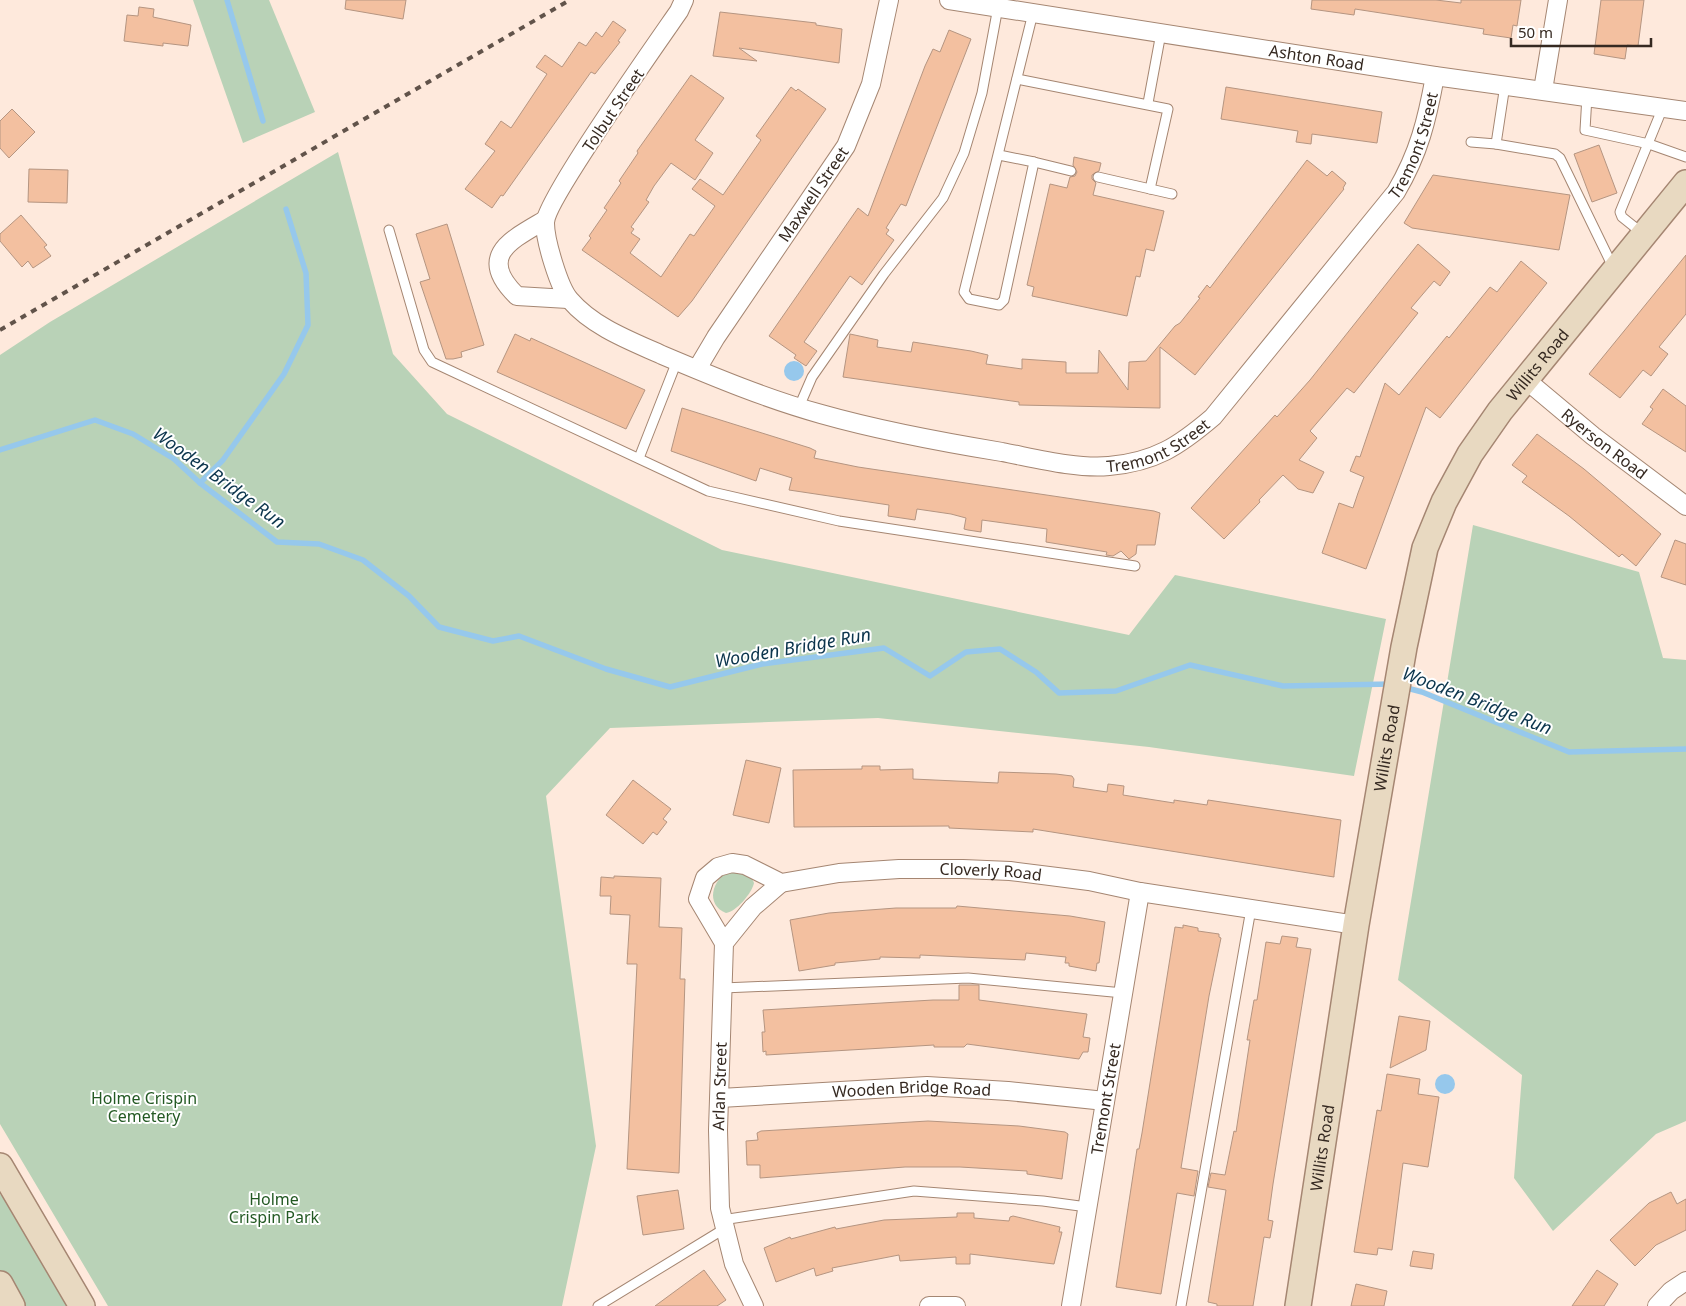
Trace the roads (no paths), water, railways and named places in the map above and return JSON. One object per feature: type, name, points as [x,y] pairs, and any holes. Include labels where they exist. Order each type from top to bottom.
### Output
[{"type":"street","name":"Tolbut Street","points":[[545,220],[561,188],[679,11],[684,0]]},
{"type":"street","name":"Maxwell Street","points":[[697,370],[716,338],[846,146],[871,84],[890,0]]},
{"type":"street","name":"Ashton Road","points":[[949,0],[1033,13],[1056,8],[1161,33],[1435,76],[1686,111]]},
{"type":"street","points":[[1543,90],[1558,0]]},
{"type":"street","name":"Tremont Street","points":[[697,370],[747,390],[799,407],[903,435],[1044,460],[1107,466],[1140,461],[1166,452],[1184,442],[1214,417],[1396,192],[1412,165],[1423,136],[1435,76]]},
{"type":"street","name":"Willits Road","points":[[1298,1306],[1356,925],[1399,675],[1414,594],[1423,558],[1444,502],[1470,454],[1526,380],[1686,182]]},
{"type":"street","points":[[568,299],[517,296],[506,286],[501,275],[499,257],[505,246],[517,236],[545,220],[552,261],[568,299],[601,324],[626,339],[697,370]]},
{"type":"street","name":"Ryerson Road","points":[[1526,380],[1593,436],[1686,506]]},
{"type":"street","points":[[732,863],[745,865],[781,883],[752,907],[724,943],[698,899],[705,878],[718,867],[732,863]]},
{"type":"street","name":"Cloverly Road","points":[[781,883],[839,873],[899,869],[963,869],[1054,876],[1140,892],[1356,925]]},
{"type":"street","name":"Tremont Street","points":[[1070,1306],[1140,892]]},
{"type":"street","name":"Arlan Street","points":[[724,943],[718,1174],[723,1224],[734,1264],[754,1306]]},
{"type":"street","name":"Wooden Bridge Road","points":[[720,1098],[927,1086],[1008,1091],[1105,1101]]},
{"type":"street","points":[[0,1166],[82,1306]]},
{"type":"street","points":[[1657,1306],[1671,1290],[1686,1282]]},
{"type":"street","points":[[0,1284],[12,1306]]},
{"type":"street","points":[[928,1306],[956,1306]]},
{"type":"lane","points":[[799,407],[812,377],[884,274],[943,198],[964,152],[982,93],[998,7]]},
{"type":"lane","points":[[1033,13],[964,292],[969,298],[999,304],[1004,300],[1034,162]]},
{"type":"lane","points":[[1148,104],[1161,33]]},
{"type":"lane","points":[[1017,79],[1165,107],[1169,112],[1150,189]]},
{"type":"lane","points":[[1496,144],[1505,85]]},
{"type":"lane","points":[[1587,96],[1585,130],[1649,144],[1686,157]]},
{"type":"lane","points":[[1644,234],[1622,217],[1620,212],[1664,107]]},
{"type":"lane","points":[[1471,142],[1496,144],[1555,154],[1560,158],[1614,270]]},
{"type":"lane","points":[[999,154],[1071,171]]},
{"type":"lane","points":[[1098,177],[1172,194]]},
{"type":"lane","points":[[389,230],[424,350],[432,362],[708,491],[830,519],[1135,566]]},
{"type":"lane","points":[[639,458],[677,361]]},
{"type":"lane","points":[[1181,1306],[1251,909]]},
{"type":"lane","points":[[723,988],[968,978],[1123,993]]},
{"type":"lane","points":[[598,1306],[723,1224],[914,1191],[1043,1201],[1087,1207]]},
{"type":"water","points":[[794,361],[801,364],[804,371],[801,378],[794,381],[787,378],[784,371],[787,364]]},
{"type":"water","points":[[1441,1074],[1449,1074],[1455,1080],[1455,1088],[1449,1094],[1441,1094],[1435,1088],[1435,1080]]},
{"type":"waterway","points":[[227,0],[263,121]]},
{"type":"waterway","points":[[200,483],[223,460],[284,374],[308,325],[306,273],[286,209]]},
{"type":"waterway","name":"Wooden Bridge Run","points":[[0,450],[95,420],[133,434],[174,459],[200,483],[277,542],[319,544],[363,560],[409,596],[439,627],[493,641],[519,636],[606,669],[670,687],[762,664],[884,648],[930,676],[966,652],[1000,649],[1036,672],[1059,693],[1116,691],[1190,665],[1283,686],[1392,684]]},
{"type":"waterway","name":"Wooden Bridge Run","points":[[1403,687],[1422,692],[1569,752],[1686,749]]},
{"type":"railway","points":[[0,330],[570,0]]},
{"type":"park label","name":"Holme Crispin Cemetery","points":[[144,1107]]},
{"type":"park label","name":"Holme Crispin Park","points":[[274,1208]]}]
